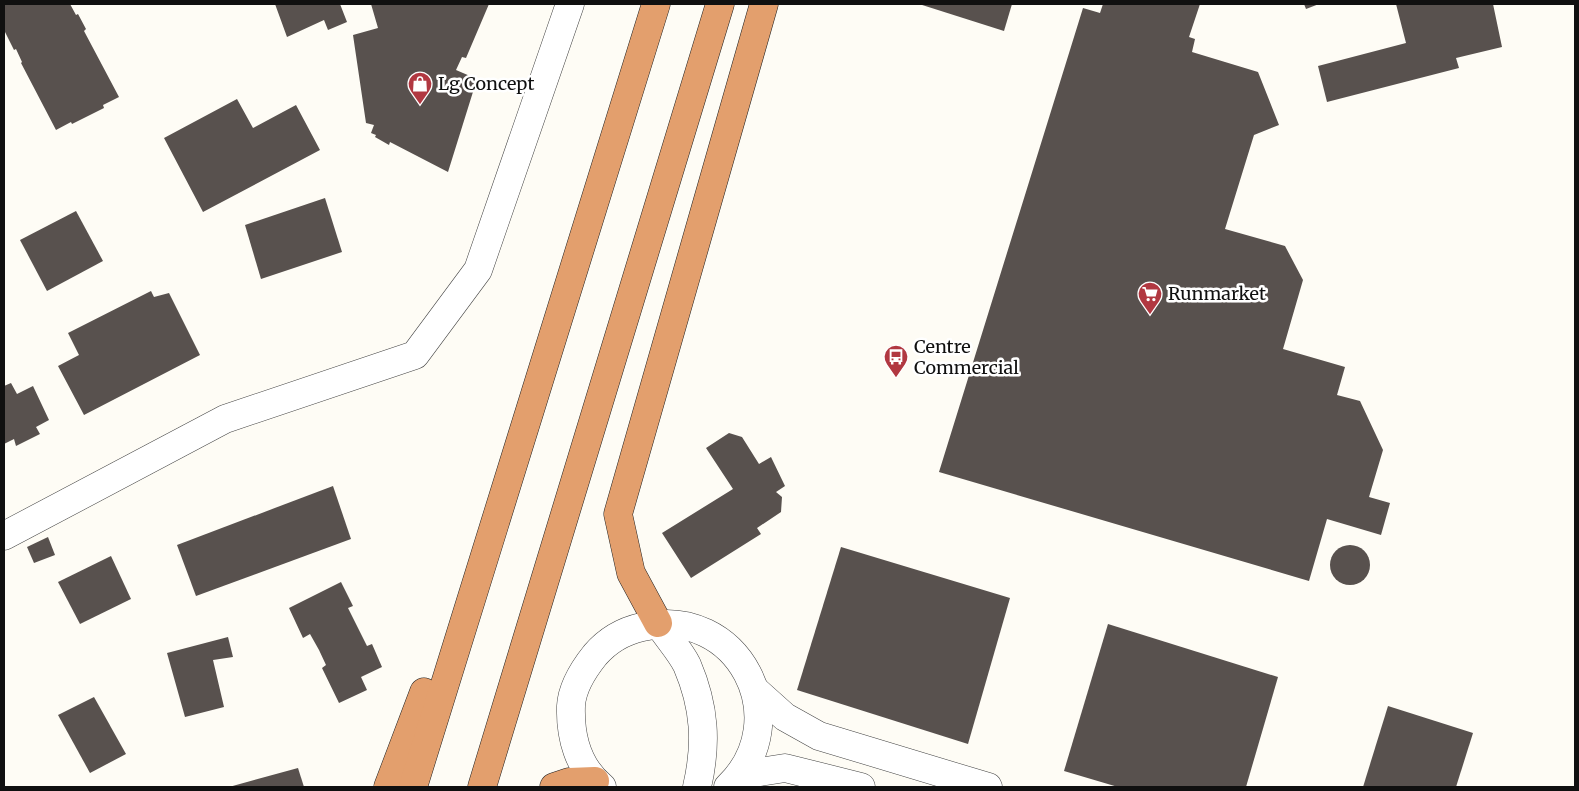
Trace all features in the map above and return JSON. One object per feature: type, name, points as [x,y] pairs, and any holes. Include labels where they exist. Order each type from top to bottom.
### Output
[{"type":"highway","points":[[412,787],[656,4]]},
{"type":"highway","points":[[482,787],[720,4]]},
{"type":"highway","points":[[658,623],[631,573],[618,514],[764,4]]},
{"type":"highway","points":[[388,787],[524,429]]},
{"type":"highway","points":[[554,787],[569,782],[598,784]]},
{"type":"street","points":[[4,536],[225,419],[416,355],[478,270],[570,4]]},
{"type":"street","points":[[658,623],[686,664],[702,712],[704,758],[697,787]]},
{"type":"street","points":[[598,784],[578,756],[570,727],[572,697],[584,669],[603,646],[628,630],[658,623],[676,623],[705,632],[726,646],[743,664],[756,691],[760,720],[755,749],[734,781]]},
{"type":"street","points":[[756,691],[785,717],[819,736],[988,787]]},
{"type":"street","points":[[734,781],[785,768],[861,787]]},
{"type":"building","points":[[4,4],[70,4],[86,29],[84,31],[119,97],[103,105],[104,108],[56,130],[21,63],[16,49],[14,50],[4,30]]},
{"type":"building","points":[[275,4],[340,4],[347,22],[328,30],[324,20],[287,37]]},
{"type":"building","name":"Lg Concept","points":[[371,4],[489,4],[466,58],[462,57],[456,70],[477,79],[448,172],[390,142],[389,145],[375,137],[376,135],[371,133],[374,125],[366,123],[353,35],[378,28]]},
{"type":"building","points":[[919,4],[1012,4],[1004,31]]},
{"type":"building","name":"Runmarket","points":[[1103,4],[1200,4],[1189,37],[1195,39],[1192,52],[1258,72],[1279,125],[1254,135],[1225,229],[1285,246],[1303,280],[1283,349],[1345,367],[1337,395],[1360,401],[1383,450],[1369,497],[1390,503],[1381,535],[1327,519],[1309,581],[939,472],[1083,8],[1100,13]]},
{"type":"building","points":[[1304,4],[1319,4],[1306,9]]},
{"type":"building","points":[[1396,4],[1493,4],[1502,47],[1456,58],[1459,68],[1327,102],[1318,66],[1406,43]]},
{"type":"building","points":[[237,99],[253,128],[296,105],[320,150],[203,212],[164,138]]},
{"type":"building","points":[[325,198],[342,252],[261,279],[245,225]]},
{"type":"building","points":[[76,211],[103,261],[47,291],[20,240]]},
{"type":"building","points":[[151,291],[154,297],[169,293],[200,355],[84,415],[58,366],[79,355],[68,333]]},
{"type":"building","points":[[11,383],[17,394],[33,386],[49,420],[36,427],[40,434],[16,446],[14,439],[4,444],[4,386]]},
{"type":"building","points":[[729,433],[742,437],[759,464],[771,457],[785,486],[776,492],[782,497],[781,512],[757,528],[761,534],[691,578],[662,533],[733,489],[706,448]]},
{"type":"building","points":[[333,486],[351,539],[196,596],[177,545]]},
{"type":"building","points":[[48,537],[55,555],[34,563],[27,547]]},
{"type":"building","points":[[1354,545],[1361,548],[1367,554],[1370,565],[1369,573],[1361,582],[1354,585],[1346,585],[1339,582],[1331,573],[1330,561],[1333,554],[1342,546]]},
{"type":"building","points":[[841,547],[1010,598],[968,744],[797,690]]},
{"type":"building","points":[[111,556],[131,599],[80,624],[58,582]]},
{"type":"building","points":[[341,582],[353,606],[348,608],[367,646],[372,644],[382,667],[361,677],[367,690],[339,703],[322,668],[326,665],[319,650],[310,634],[303,638],[289,608]]},
{"type":"building","points":[[1108,624],[1278,677],[1246,787],[1118,787],[1064,771]]},
{"type":"building","points":[[228,637],[233,657],[213,660],[224,707],[185,717],[167,653]]},
{"type":"building","points":[[94,697],[126,754],[90,773],[58,715]]},
{"type":"building","points":[[1388,706],[1473,733],[1456,787],[1363,787]]},
{"type":"building","points":[[298,768],[304,787],[229,787]]},
{"type":"place","name":"Lg Concept","points":[[420,105]]},
{"type":"place","name":"Runmarket","points":[[1150,315]]},
{"type":"place","name":"Centre Commercial","points":[[896,378]]}]
